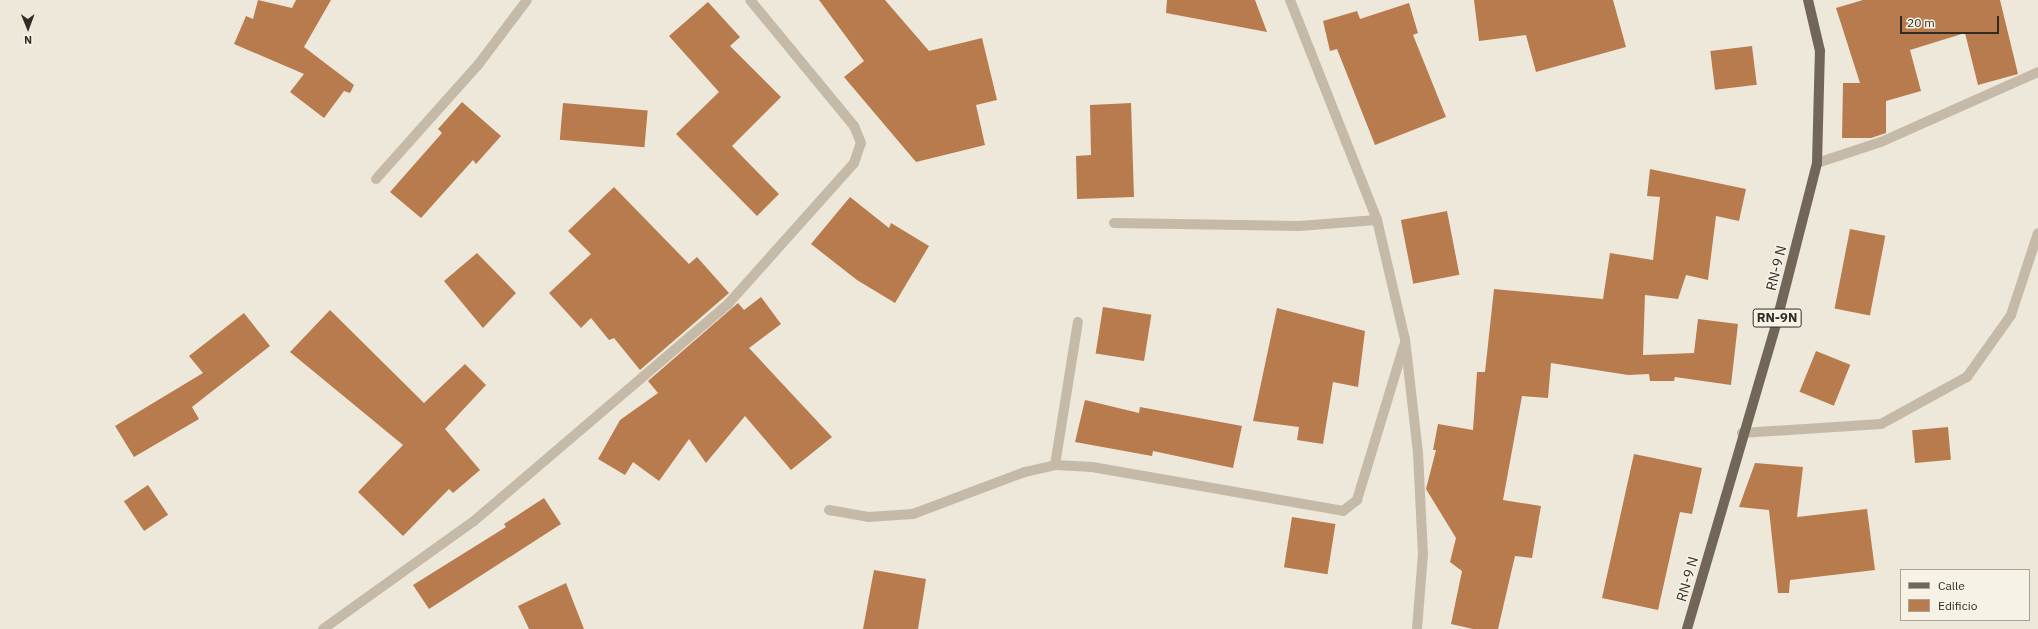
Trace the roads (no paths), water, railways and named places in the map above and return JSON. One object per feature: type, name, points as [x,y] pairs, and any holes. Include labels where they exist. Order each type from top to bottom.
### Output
[{"type":"main road","name":"RN-9 N","points":[[1687,629],[1742,433],[1776,324],[1817,163],[1820,51],[1808,0]]},
{"type":"street","points":[[376,179],[478,65],[527,0]]},
{"type":"street","points":[[323,629],[474,521],[728,304],[854,163],[861,143],[854,126],[750,0]]},
{"type":"street","points":[[1290,0],[1378,220],[1405,340],[1418,453],[1422,546],[1417,629]]},
{"type":"street","points":[[1817,163],[1881,142],[2038,72]]},
{"type":"street","points":[[1114,223],[1291,226],[1378,220]]},
{"type":"street","points":[[1742,433],[1881,424],[1967,377],[2011,315],[2038,234]]},
{"type":"street","points":[[1055,465],[1078,322]]},
{"type":"street","points":[[829,510],[868,517],[913,514],[1025,472],[1055,465],[1092,467],[1343,511],[1357,500],[1405,340]]}]
